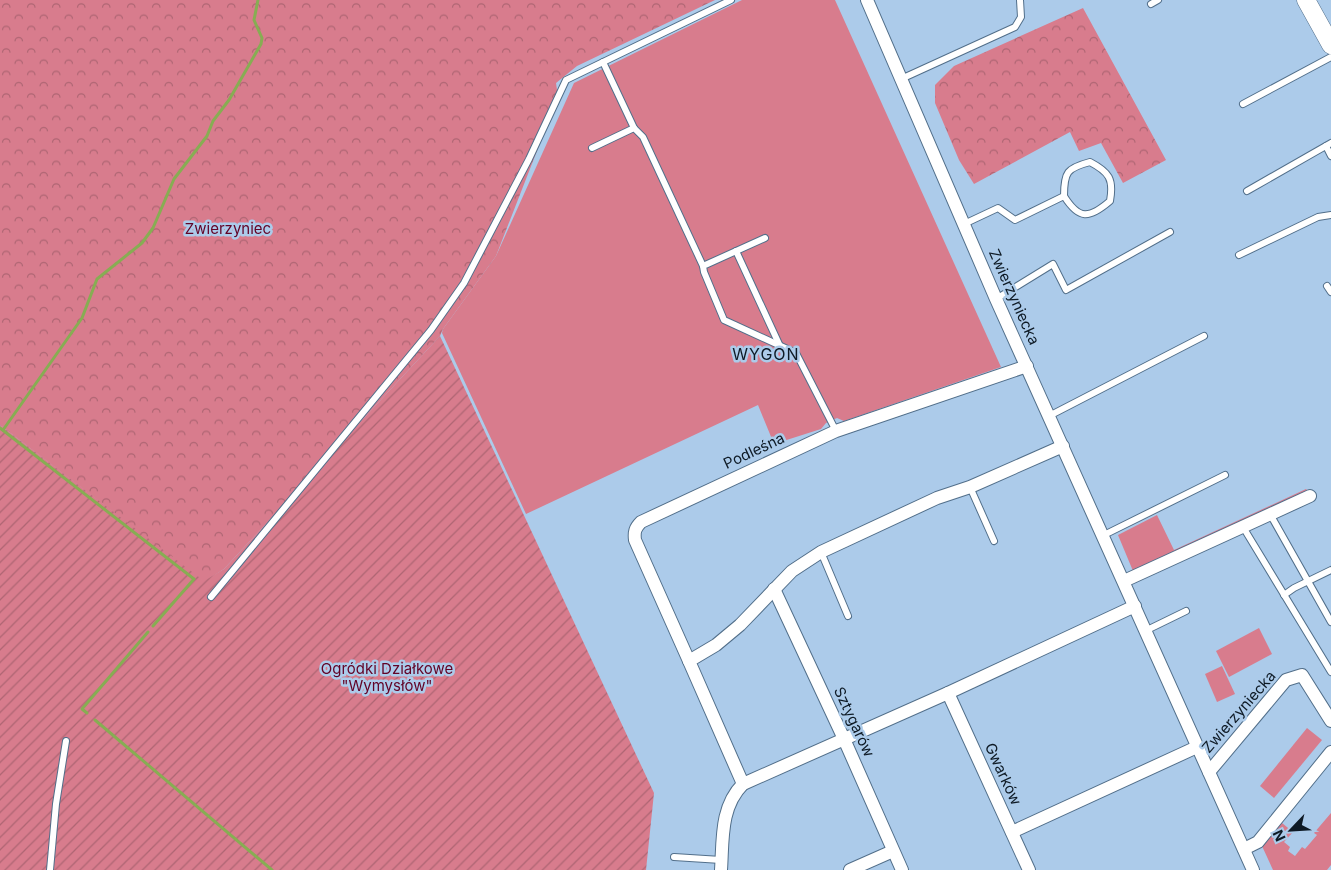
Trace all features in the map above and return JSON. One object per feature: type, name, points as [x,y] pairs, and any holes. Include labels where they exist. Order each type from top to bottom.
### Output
[{"type":"street","name":"Zwierzyniecka","points":[[867,0],[996,299],[1104,535],[1145,631],[1253,870]]},
{"type":"street","points":[[1306,0],[1331,45]]},
{"type":"street","name":"Podleśna","points":[[689,661],[635,540],[634,533],[636,527],[641,522],[836,431],[1027,366]]},
{"type":"street","points":[[743,784],[689,661],[716,645],[734,630],[792,572],[820,552],[937,498],[970,487],[1063,446]]},
{"type":"street","points":[[1124,581],[1310,496]]},
{"type":"street","name":"Sztygarów","points":[[774,589],[844,739],[902,870]]},
{"type":"street","points":[[721,865],[728,806],[735,793],[743,784],[948,693],[1135,606]]},
{"type":"street","name":"Zwierzyniecka","points":[[1209,772],[1286,680],[1302,675],[1331,720]]},
{"type":"street","name":"Gwarków","points":[[948,693],[1029,870]]},
{"type":"street","points":[[1012,832],[1197,747]]},
{"type":"street","points":[[1244,849],[1258,842],[1331,752]]},
{"type":"street","points":[[850,870],[893,851]]},
{"type":"lane","points":[[211,597],[431,330],[464,283],[529,159],[566,80],[731,0]]},
{"type":"lane","points":[[901,79],[1015,27],[1021,17],[1020,0]]},
{"type":"lane","points":[[1151,4],[1158,0]]},
{"type":"lane","points":[[1243,104],[1331,57]]},
{"type":"lane","points":[[604,62],[634,128],[646,142],[703,266],[724,320],[796,353],[836,431]]},
{"type":"lane","points":[[592,148],[634,128]]},
{"type":"lane","points":[[1247,190],[1328,145],[1331,156]]},
{"type":"lane","points":[[1090,162],[1104,169],[1112,187],[1110,201],[1097,212],[1083,215],[1072,209],[1064,196],[1064,179],[1074,166],[1090,162]]},
{"type":"lane","points":[[964,224],[998,208],[1015,220],[1064,196]]},
{"type":"lane","points":[[1239,256],[1318,217],[1331,215]]},
{"type":"lane","points":[[996,299],[1052,264],[1066,290],[1170,232]]},
{"type":"lane","points":[[703,266],[765,238]]},
{"type":"lane","points":[[736,251],[779,344]]},
{"type":"lane","points":[[1050,416],[1204,336]]},
{"type":"lane","points":[[1104,535],[1225,475]]},
{"type":"lane","points":[[970,487],[994,541]]},
{"type":"lane","points":[[1270,514],[1331,622]]},
{"type":"lane","points":[[1242,527],[1331,672]]},
{"type":"lane","points":[[820,552],[848,616]]},
{"type":"lane","points":[[1284,595],[1331,570]]},
{"type":"lane","points":[[1145,631],[1186,612]]},
{"type":"lane","points":[[50,870],[56,804],[66,741]]},
{"type":"lane","points":[[674,857],[721,865]]},
{"type":"green space","name":"Zwierzyniec","points":[[0,0],[715,0],[577,66],[556,83],[558,97],[496,256],[443,329],[440,336],[224,569],[204,582],[0,425]]},
{"type":"green space","points":[[742,0],[835,0],[1001,367],[844,421],[837,418],[826,423],[821,429],[774,444],[758,405],[526,514],[442,333],[443,329],[496,256],[574,83]]},
{"type":"green space","points":[[1083,8],[1166,160],[1123,183],[1101,143],[1079,151],[1070,132],[974,184],[959,160],[935,103],[935,85],[954,66]]},
{"type":"green space","name":"Ogródki Działkowe \"Wymysłów\"","points":[[440,336],[654,793],[646,870],[0,870],[0,425],[204,581],[224,569]]},
{"type":"green space","points":[[1306,489],[1308,491],[1133,571],[1118,535],[1157,515],[1174,550]]},
{"type":"green space","points":[[1259,628],[1272,654],[1229,677],[1216,651]]},
{"type":"green space","points":[[1222,666],[1235,694],[1217,702],[1205,674]]},
{"type":"green space","points":[[1307,728],[1322,740],[1274,798],[1260,786]]},
{"type":"green space","points":[[1331,813],[1331,865],[1327,870],[1273,870],[1262,846],[1282,823],[1293,832],[1284,842],[1290,847],[1288,851],[1295,856],[1302,847],[1305,849],[1317,835],[1314,833]]},
{"type":"waterway","points":[[3,430],[82,318],[97,279],[142,243],[153,228],[174,179],[207,136],[213,121],[229,100],[261,44],[262,38],[254,20],[258,0]]},
{"type":"waterway","points":[[0,428],[194,579],[153,626]]},
{"type":"waterway","points":[[87,713],[82,709],[148,632]]},
{"type":"waterway","points":[[95,720],[272,870]]},
{"type":"district","name":"WYGON","points":[[766,354]]}]
